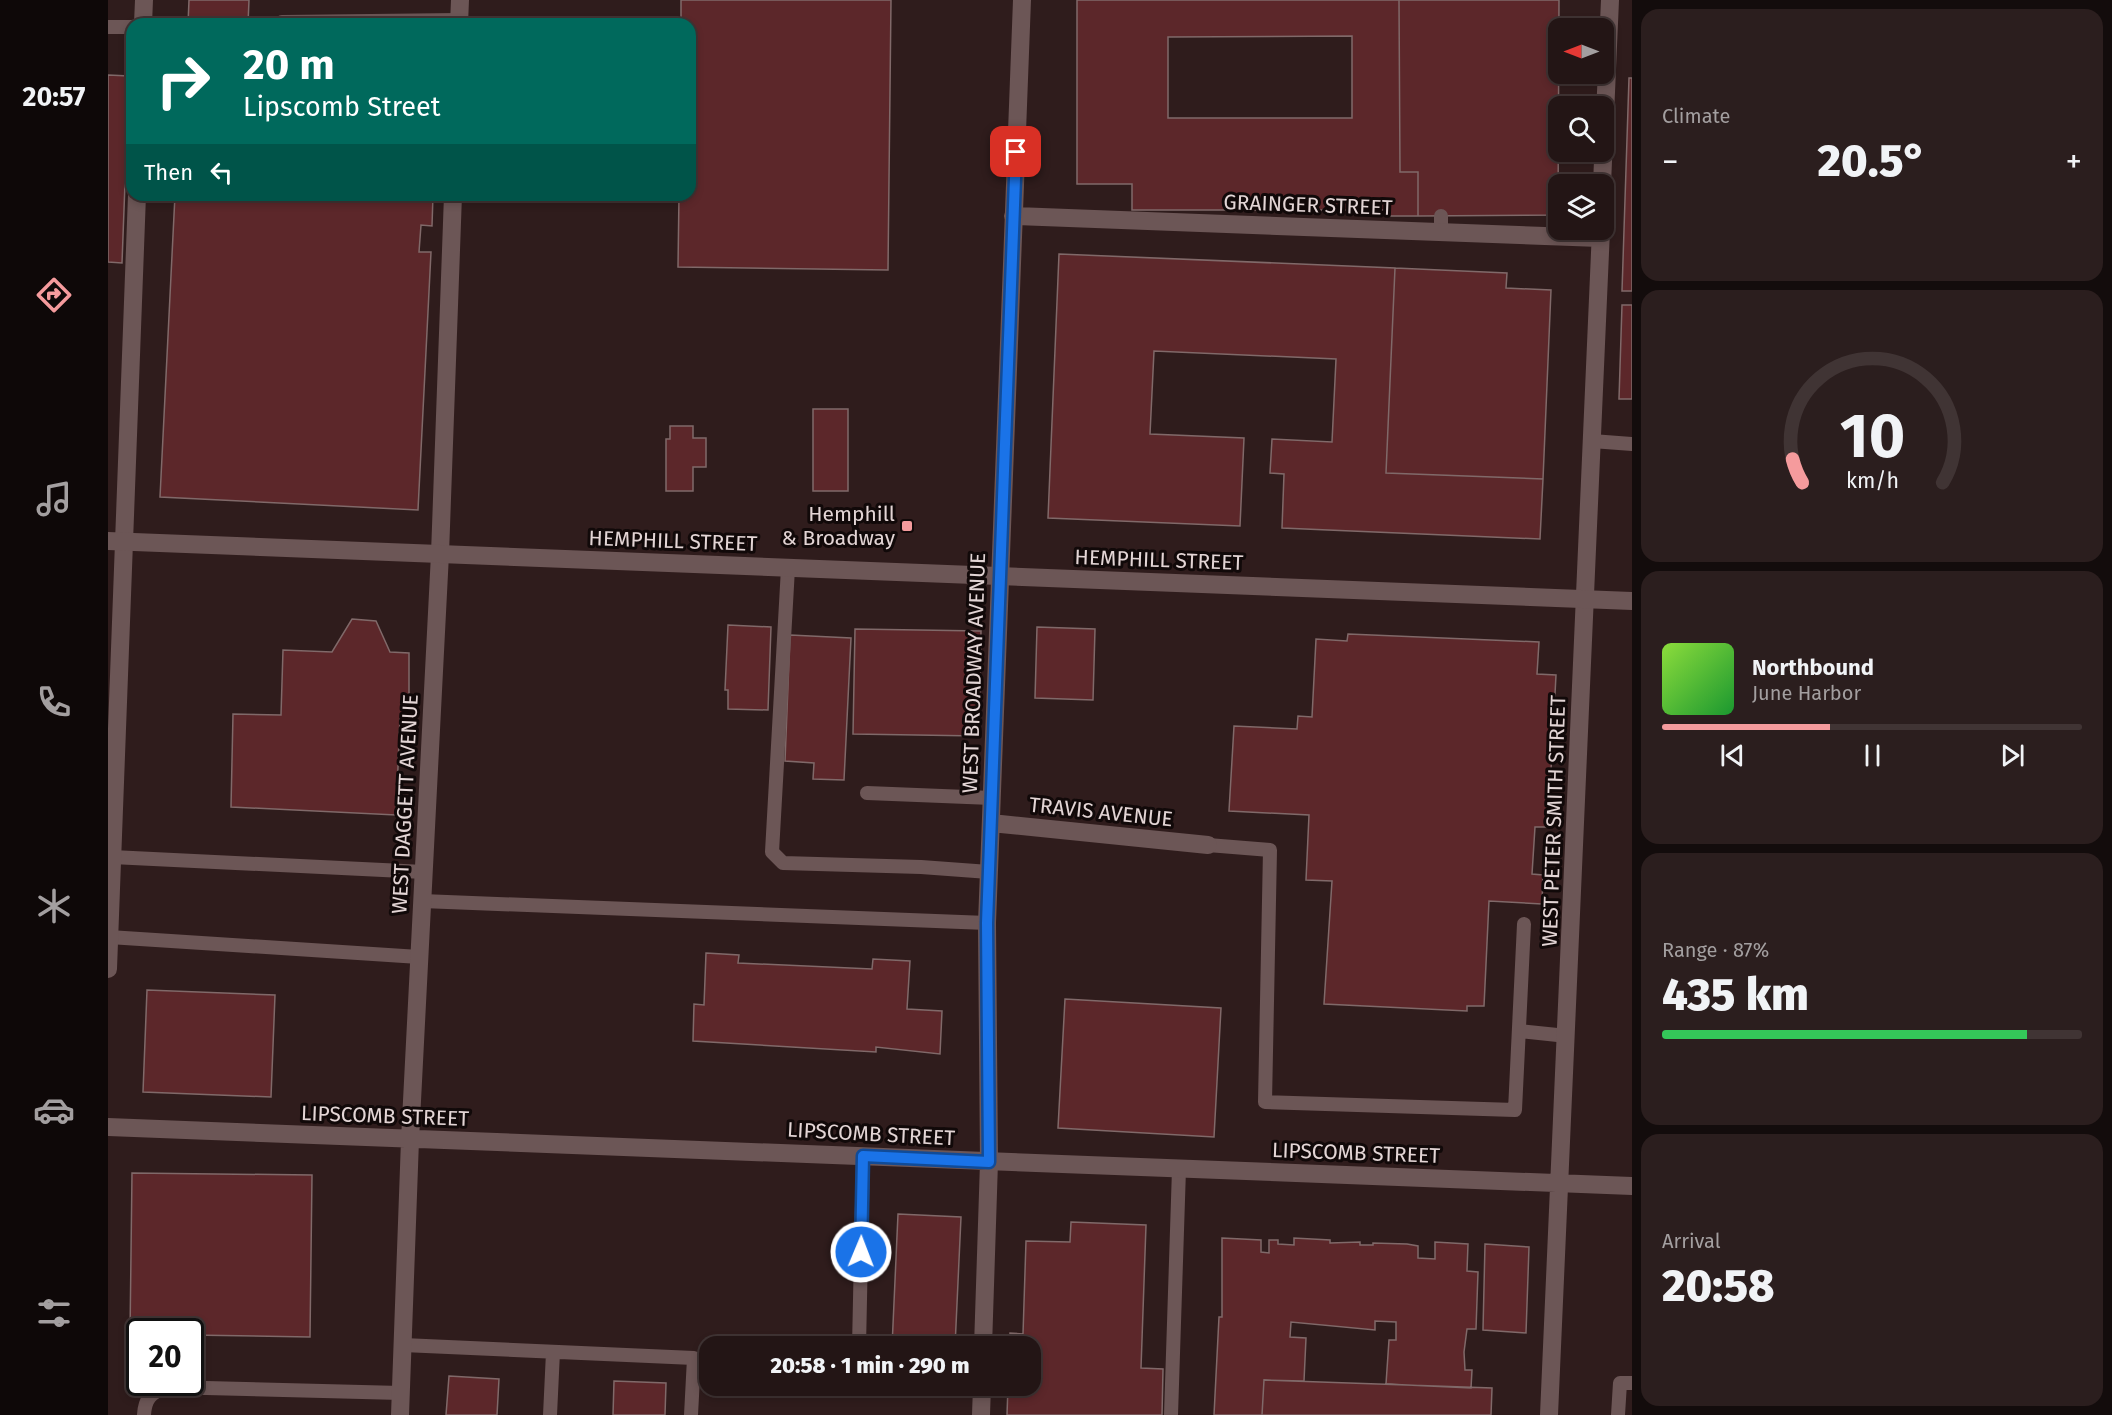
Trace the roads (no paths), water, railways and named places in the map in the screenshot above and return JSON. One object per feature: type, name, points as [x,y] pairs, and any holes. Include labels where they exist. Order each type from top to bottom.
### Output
[{"type":"street","points":[[143,18],[144,0]]},
{"type":"street","points":[[459,18],[460,0]]},
{"type":"street","name":"WEST BROADWAY AVENUE","points":[[983,1336],[989,1162],[987,923],[1022,0]]},
{"type":"street","points":[[1602,174],[1610,0]]},
{"type":"street","points":[[108,969],[112,857],[116,541],[137,201]]},
{"type":"street","name":"WEST DAGGETT AVENUE","points":[[400,1415],[410,1140],[440,554],[453,201]]},
{"type":"street","name":"GRAINGER STREET","points":[[1013,216],[1441,224],[1548,231]]},
{"type":"street","name":"WEST PETER SMITH STREET","points":[[1550,1415],[1600,240]]},
{"type":"street","name":"HEMPHILL STREET","points":[[116,541],[1632,601]]},
{"type":"street","name":"TRAVIS AVENUE","points":[[991,824],[1208,845]]},
{"type":"street","name":"LIPSCOMB STREET","points":[[108,1127],[1632,1186]]},
{"type":"street","points":[[981,1415],[982,1396]]},
{"type":"lane","points":[[108,27],[126,27]]},
{"type":"lane","points":[[1592,441],[1632,444]]},
{"type":"lane","points":[[788,568],[772,852],[783,863],[921,867],[989,872]]},
{"type":"lane","points":[[867,793],[992,798]]},
{"type":"lane","points":[[1208,845],[1270,850],[1265,1102],[1515,1110],[1524,924]]},
{"type":"lane","points":[[112,857],[424,872]]},
{"type":"lane","points":[[422,901],[987,923]]},
{"type":"lane","points":[[109,937],[419,957]]},
{"type":"lane","points":[[1519,1031],[1567,1036]]},
{"type":"lane","points":[[860,1336],[863,1156]]},
{"type":"lane","points":[[1171,1415],[1179,1169]]},
{"type":"lane","points":[[403,1345],[694,1358],[691,1415]]},
{"type":"lane","points":[[550,1415],[553,1352]]},
{"type":"lane","points":[[1618,1415],[1620,1383],[1632,1383]]},
{"type":"lane","points":[[144,1415],[145,1404],[151,1394],[166,1387],[401,1393]]},
{"type":"place","name":"Hemphill & Broadway","points":[[907,526]]}]
